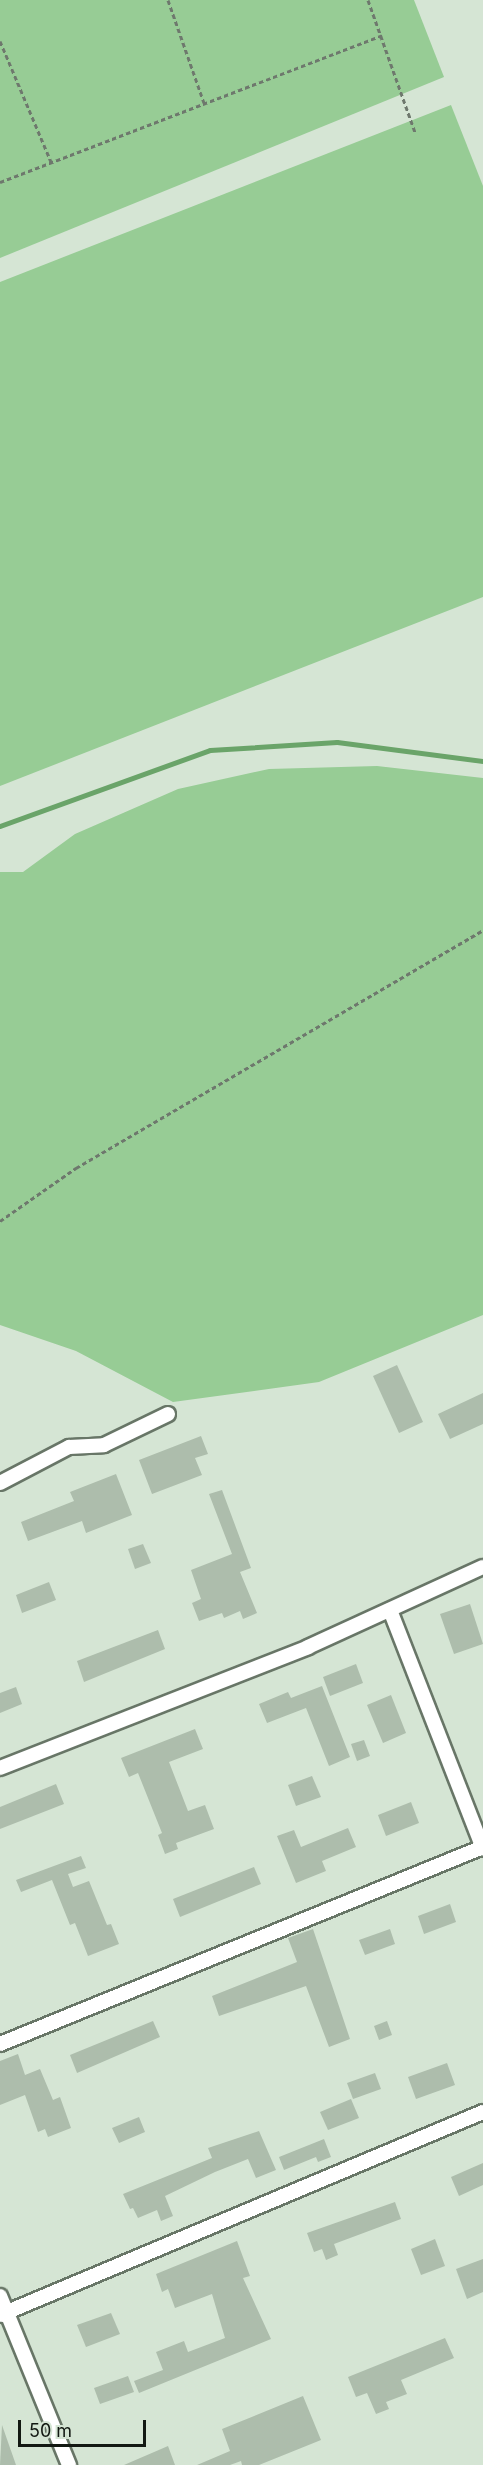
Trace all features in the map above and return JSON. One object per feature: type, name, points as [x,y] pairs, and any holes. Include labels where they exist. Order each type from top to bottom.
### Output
[{"type":"street","points":[[0,1483],[69,1447],[104,1445],[168,1414]]},
{"type":"street","points":[[0,1768],[308,1647],[483,1567]]},
{"type":"street","points":[[0,2044],[483,1847],[390,1610]]},
{"type":"street","points":[[3,2314],[483,2112]]},
{"type":"street","points":[[0,2296],[3,2314],[69,2465]]},
{"type":"path","points":[[168,0],[204,103]]},
{"type":"path","points":[[368,0],[415,132]]},
{"type":"path","points":[[0,182],[382,35]]},
{"type":"path","points":[[0,41],[51,162]]},
{"type":"path","points":[[0,1221],[76,1168],[483,930]]},
{"type":"green space","points":[[0,0],[414,0],[444,77],[0,258]]},
{"type":"green space","points":[[451,105],[483,186],[483,597],[0,786],[0,282]]},
{"type":"green space","points":[[377,766],[483,778],[483,1315],[319,1382],[173,1402],[76,1351],[0,1325],[0,872],[23,872],[75,834],[178,789],[269,769]]},
{"type":"building","points":[[397,1365],[423,1422],[399,1433],[373,1376]]},
{"type":"building","points":[[483,1393],[483,1424],[450,1439],[438,1414]]},
{"type":"building","points":[[201,1436],[208,1454],[195,1458],[202,1475],[152,1494],[139,1460]]},
{"type":"building","points":[[116,1474],[132,1515],[86,1533],[82,1521],[28,1541],[21,1522],[74,1501],[70,1492]]},
{"type":"building","points":[[222,1490],[251,1568],[240,1572],[257,1613],[243,1619],[240,1611],[224,1618],[222,1613],[199,1621],[192,1603],[201,1599],[191,1570],[232,1554],[209,1494]]},
{"type":"building","points":[[143,1544],[151,1563],[135,1569],[128,1549]]},
{"type":"building","points":[[49,1582],[56,1600],[22,1613],[16,1595]]},
{"type":"building","points":[[470,1604],[483,1644],[454,1654],[440,1614]]},
{"type":"building","points":[[158,1630],[165,1649],[84,1682],[77,1661]]},
{"type":"building","points":[[356,1664],[363,1683],[330,1696],[323,1677]]},
{"type":"building","points":[[322,1686],[350,1757],[329,1766],[306,1708],[267,1723],[259,1704],[288,1692],[291,1698]]},
{"type":"building","points":[[16,1687],[22,1704],[0,1713],[0,1693]]},
{"type":"building","points":[[391,1695],[406,1733],[383,1743],[367,1705]]},
{"type":"building","points":[[195,1729],[203,1749],[169,1762],[188,1811],[205,1805],[214,1829],[176,1843],[178,1849],[165,1854],[158,1835],[162,1833],[138,1773],[129,1777],[121,1758]]},
{"type":"building","points":[[364,1740],[370,1756],[357,1761],[351,1744]]},
{"type":"building","points":[[312,1776],[321,1797],[296,1806],[288,1785]]},
{"type":"building","points":[[56,1784],[64,1804],[0,1829],[0,1807]]},
{"type":"building","points":[[411,1802],[419,1823],[386,1836],[378,1815]]},
{"type":"building","points":[[348,1828],[356,1847],[322,1861],[326,1871],[296,1883],[277,1836],[294,1830],[301,1847]]},
{"type":"building","points":[[81,1856],[86,1868],[68,1874],[73,1887],[89,1881],[107,1925],[111,1924],[119,1944],[88,1956],[75,1923],[70,1925],[52,1880],[21,1892],[16,1880]]},
{"type":"building","points":[[254,1867],[261,1884],[180,1917],[173,1899]]},
{"type":"building","points":[[450,1904],[456,1922],[424,1934],[418,1916]]},
{"type":"building","points":[[313,1929],[350,2039],[329,2047],[306,1986],[219,2016],[212,1996],[297,1962],[288,1938]]},
{"type":"building","points":[[390,1929],[395,1944],[365,1955],[359,1940]]},
{"type":"building","points":[[153,2021],[160,2037],[77,2073],[70,2055]]},
{"type":"building","points":[[387,2021],[392,2035],[379,2040],[374,2026]]},
{"type":"building","points":[[18,2054],[25,2075],[40,2069],[53,2100],[60,2097],[71,2128],[48,2137],[45,2129],[38,2132],[25,2095],[0,2105],[0,2061]]},
{"type":"building","points":[[447,2063],[455,2085],[416,2099],[408,2077]]},
{"type":"building","points":[[375,2073],[381,2089],[353,2099],[347,2083]]},
{"type":"building","points":[[351,2099],[359,2118],[328,2130],[320,2112]]},
{"type":"building","points":[[139,2117],[145,2132],[119,2143],[112,2128]]},
{"type":"building","points":[[259,2131],[276,2170],[256,2178],[248,2159],[215,2172],[165,2196],[173,2216],[161,2221],[157,2210],[138,2218],[133,2208],[130,2209],[123,2194],[212,2158],[208,2148]]},
{"type":"building","points":[[324,2139],[331,2157],[318,2162],[316,2157],[284,2170],[279,2157]]},
{"type":"building","points":[[483,2163],[483,2185],[459,2196],[451,2177]]},
{"type":"building","points":[[395,2202],[401,2219],[334,2244],[338,2255],[326,2260],[322,2249],[314,2252],[307,2233]]},
{"type":"building","points":[[435,2239],[445,2266],[421,2275],[411,2249]]},
{"type":"building","points":[[237,2241],[250,2276],[243,2278],[271,2339],[139,2393],[134,2381],[163,2370],[156,2352],[184,2341],[188,2352],[225,2338],[212,2294],[175,2308],[168,2289],[162,2292],[156,2274]]},
{"type":"building","points":[[483,2259],[483,2292],[467,2299],[456,2269]]},
{"type":"building","points":[[111,2313],[120,2334],[86,2347],[77,2325]]},
{"type":"building","points":[[445,2338],[454,2358],[401,2380],[407,2394],[386,2402],[389,2409],[376,2414],[367,2393],[356,2397],[348,2377]]},
{"type":"building","points":[[128,2376],[134,2392],[100,2404],[94,2388]]},
{"type":"building","points":[[303,2396],[321,2440],[259,2465],[242,2465],[241,2461],[230,2465],[197,2465],[230,2451],[222,2429]]},
{"type":"building","points":[[2,2425],[16,2465],[0,2465]]},
{"type":"building","points":[[168,2446],[175,2465],[124,2465]]},
{"type":"waterway","points":[[0,826],[210,750],[337,742],[483,761]]}]
